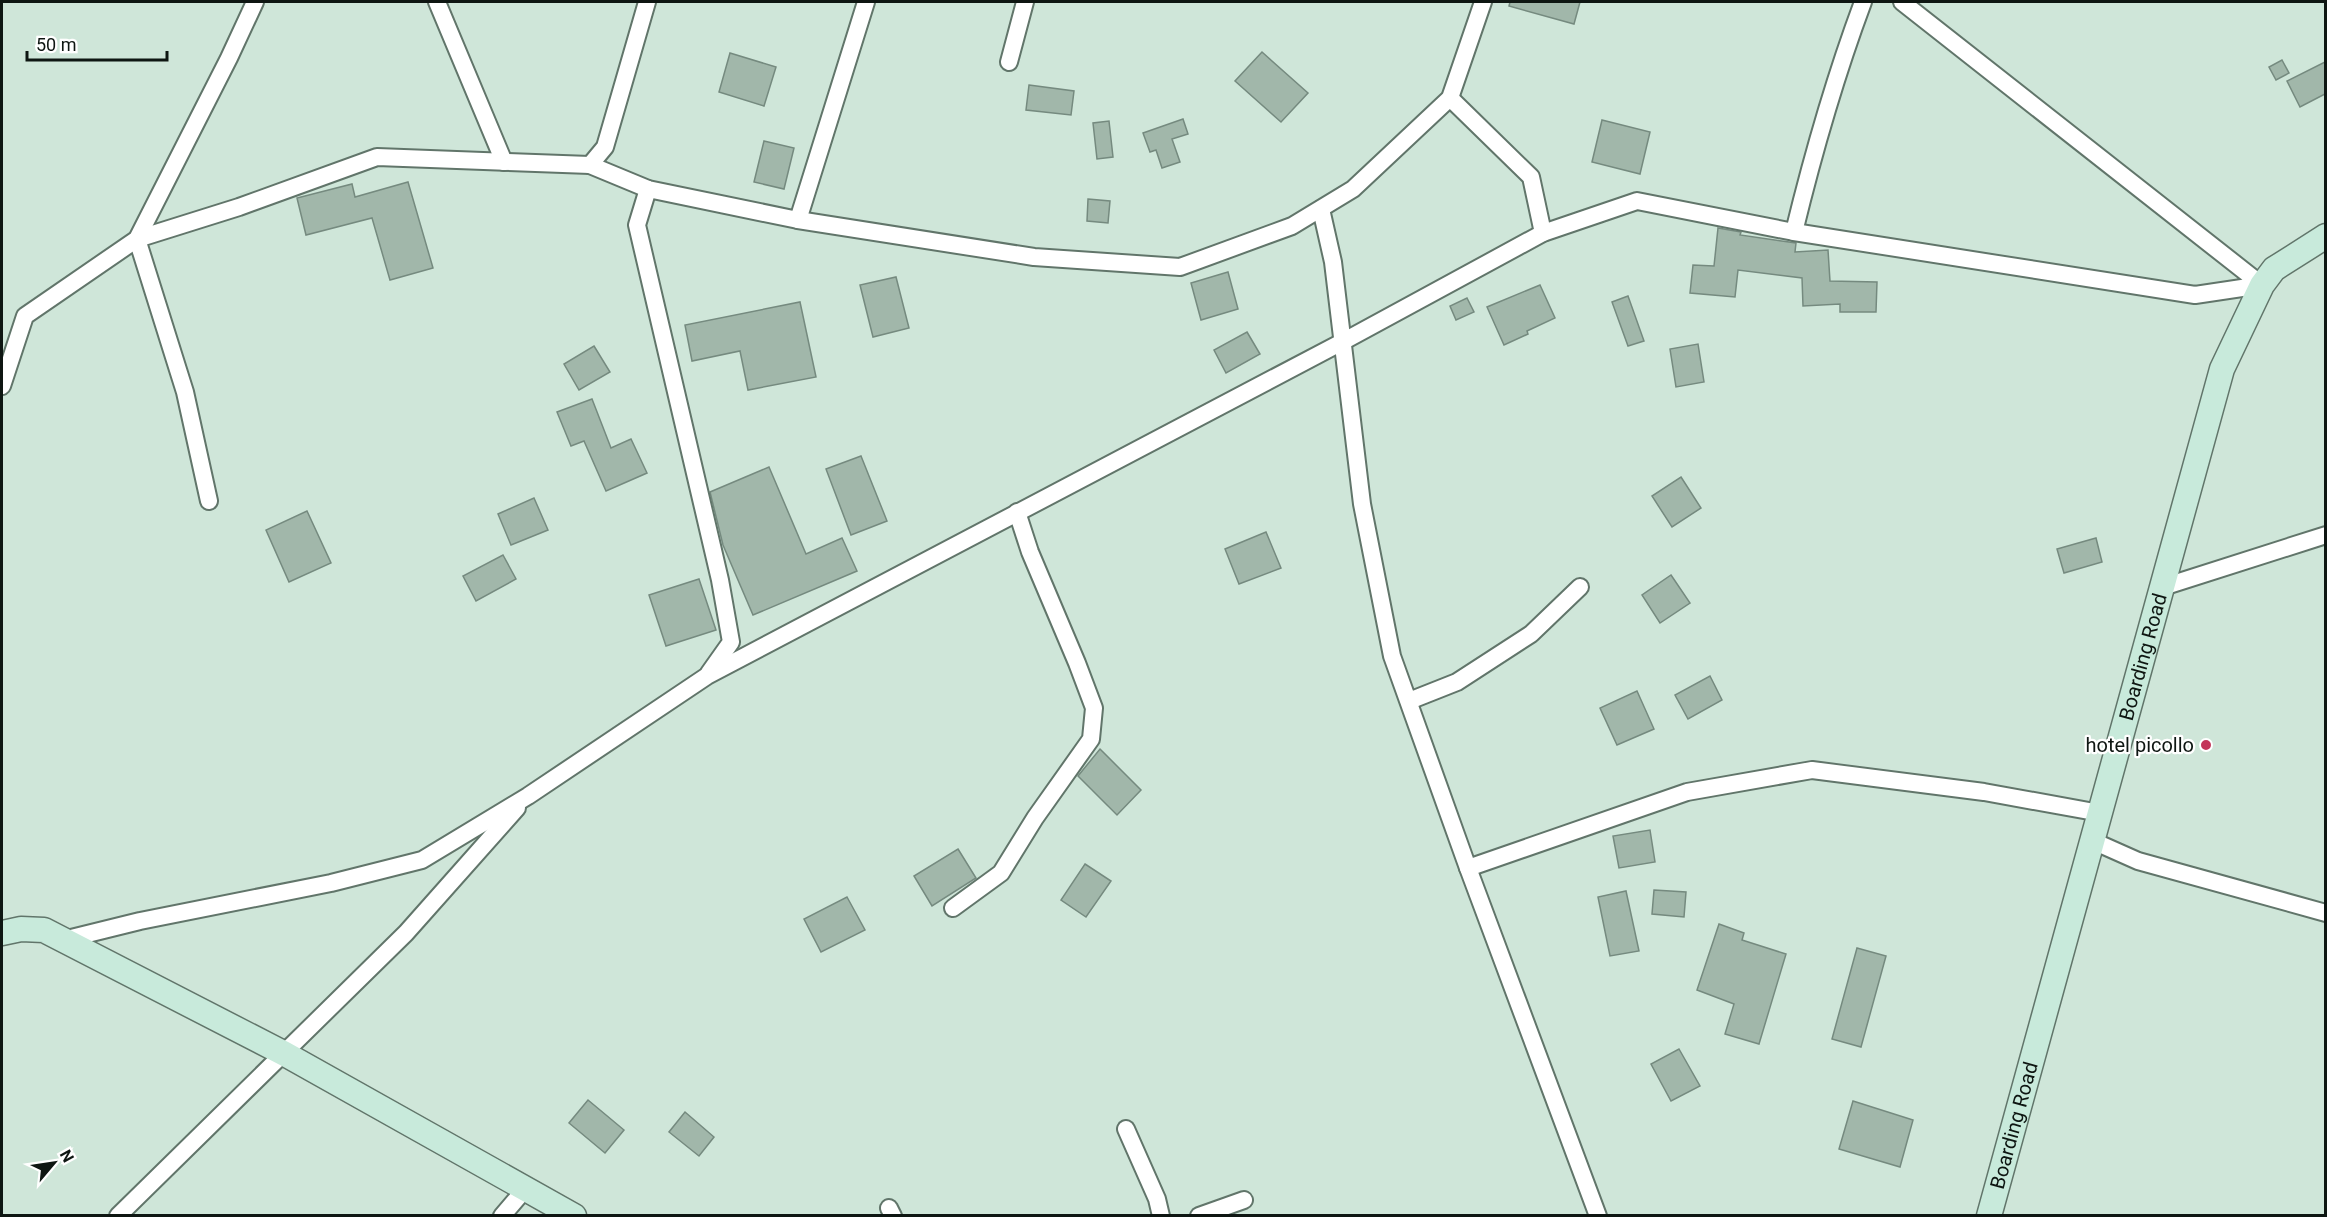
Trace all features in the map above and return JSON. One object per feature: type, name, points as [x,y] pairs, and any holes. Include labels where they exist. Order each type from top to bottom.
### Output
[{"type":"main road","name":"Boarding Road","points":[[1989,1215],[2222,369],[2262,285],[2274,269],[2325,236]]},
{"type":"main road","points":[[2,933],[21,929],[44,930],[285,1054],[574,1215]]},
{"type":"street","points":[[209,501],[185,392],[137,239],[255,2]]},
{"type":"street","points":[[437,2],[504,162]]},
{"type":"street","points":[[590,165],[605,147],[647,2]]},
{"type":"street","points":[[798,220],[866,2]]},
{"type":"street","points":[[1010,62],[1025,2]]},
{"type":"street","points":[[2,387],[25,316],[137,239],[239,207],[377,157],[590,165],[648,189],[798,220],[1034,257],[1180,267],[1292,226],[1353,189],[1450,98],[1483,2]]},
{"type":"street","points":[[1794,232],[1817,144],[1847,45],[1863,2]]},
{"type":"street","points":[[1902,2],[2262,285]]},
{"type":"street","points":[[1450,98],[1531,177],[1543,232]]},
{"type":"street","points":[[648,189],[637,225],[720,580],[731,642],[707,676]]},
{"type":"street","points":[[63,940],[140,921],[331,883],[422,860],[528,796],[707,676],[1344,341],[1543,232],[1637,201],[1794,232],[2194,295],[2262,285]]},
{"type":"street","points":[[1321,209],[1333,262],[1344,341],[1362,504],[1392,656],[1468,868],[1598,1215]]},
{"type":"street","points":[[953,908],[1001,873],[1035,818],[1091,739],[1094,708],[1030,552],[1017,512]]},
{"type":"street","points":[[2163,587],[2325,535]]},
{"type":"street","points":[[1409,701],[1457,682],[1531,634],[1580,587]]},
{"type":"street","points":[[1468,868],[1687,792],[1812,770],[1984,792],[2100,813]]},
{"type":"street","points":[[118,1215],[285,1054],[406,933],[528,796]]},
{"type":"street","points":[[2093,841],[2138,861],[2325,913]]},
{"type":"street","points":[[1126,1129],[1157,1199],[1161,1215]]},
{"type":"street","points":[[502,1215],[526,1188]]},
{"type":"street","points":[[1199,1215],[1244,1200]]},
{"type":"building","points":[[1510,2],[1580,2],[1574,24],[1509,6]]},
{"type":"building","points":[[1262,52],[1308,93],[1281,122],[1235,81]]},
{"type":"building","points":[[730,53],[776,67],[764,106],[719,92]]},
{"type":"building","points":[[2282,60],[2289,73],[2276,80],[2269,67]]},
{"type":"building","points":[[2325,62],[2325,94],[2300,107],[2287,81]]},
{"type":"building","points":[[1029,85],[1074,91],[1071,115],[1026,110]]},
{"type":"building","points":[[1183,119],[1188,134],[1172,139],[1180,162],[1162,168],[1156,150],[1150,152],[1143,133]]},
{"type":"building","points":[[1602,120],[1650,132],[1640,174],[1592,162]]},
{"type":"building","points":[[1109,121],[1113,157],[1097,159],[1093,123]]},
{"type":"building","points":[[764,141],[794,148],[784,189],[754,182]]},
{"type":"building","points":[[408,182],[433,268],[390,280],[372,218],[306,235],[297,198],[352,184],[355,197]]},
{"type":"building","points":[[1088,199],[1110,201],[1108,223],[1087,221]]},
{"type":"building","points":[[1718,228],[1741,232],[1740,235],[1796,243],[1795,252],[1828,250],[1830,281],[1877,282],[1876,312],[1840,312],[1840,304],[1803,306],[1802,278],[1738,270],[1735,297],[1690,293],[1693,265],[1714,266]]},
{"type":"building","points":[[1228,272],[1238,309],[1201,320],[1191,283]]},
{"type":"building","points":[[896,277],[909,328],[873,337],[860,285]]},
{"type":"building","points":[[1540,285],[1555,318],[1504,345],[1487,307]]},
{"type":"building","points":[[1628,296],[1644,341],[1628,346],[1612,302]]},
{"type":"building","points":[[1467,298],[1474,312],[1456,320],[1450,306]]},
{"type":"building","points":[[800,302],[816,377],[748,390],[740,351],[692,361],[685,325]]},
{"type":"building","points":[[1247,332],[1260,354],[1226,373],[1214,350]]},
{"type":"building","points":[[1698,344],[1704,382],[1676,387],[1670,349]]},
{"type":"building","points":[[594,346],[610,372],[579,390],[564,364]]},
{"type":"building","points":[[592,399],[611,448],[631,439],[647,473],[606,491],[584,441],[571,446],[557,412]]},
{"type":"building","points":[[861,456],[887,521],[851,535],[826,469]]},
{"type":"building","points":[[769,467],[806,554],[842,538],[857,571],[753,615],[723,545],[710,492]]},
{"type":"building","points":[[1681,477],[1701,508],[1672,527],[1652,496]]},
{"type":"building","points":[[534,498],[548,530],[511,545],[498,514]]},
{"type":"building","points":[[307,511],[331,563],[289,582],[266,530]]},
{"type":"building","points":[[1266,532],[1281,568],[1239,584],[1225,549]]},
{"type":"building","points":[[2096,538],[2102,562],[2064,573],[2057,549]]},
{"type":"building","points":[[503,555],[516,579],[476,601],[463,576]]},
{"type":"building","points":[[1671,575],[1690,603],[1660,623],[1642,595]]},
{"type":"building","points":[[699,579],[716,630],[666,646],[649,595]]},
{"type":"building","points":[[1710,676],[1722,700],[1688,719],[1675,695]]},
{"type":"building","points":[[1637,691],[1654,729],[1617,745],[1600,708]]},
{"type":"building","points":[[1100,749],[1141,790],[1117,815],[1078,776]]},
{"type":"building","points":[[1650,830],[1655,862],[1619,868],[1613,836]]},
{"type":"building","points":[[958,849],[976,878],[932,906],[914,876]]},
{"type":"building","points":[[1085,864],[1111,881],[1086,917],[1061,900]]},
{"type":"building","points":[[1654,890],[1686,892],[1684,917],[1652,914]]},
{"type":"building","points":[[1626,891],[1639,951],[1610,956],[1598,897]]},
{"type":"building","points":[[847,897],[865,930],[821,952],[804,919]]},
{"type":"building","points":[[1719,924],[1744,933],[1742,940],[1786,954],[1759,1044],[1725,1034],[1734,1004],[1697,990]]},
{"type":"building","points":[[1857,948],[1886,956],[1861,1047],[1832,1039]]},
{"type":"building","points":[[1679,1049],[1700,1086],[1671,1101],[1651,1064]]},
{"type":"building","points":[[588,1100],[624,1130],[605,1153],[569,1123]]},
{"type":"building","points":[[1853,1101],[1913,1120],[1900,1167],[1839,1149]]},
{"type":"building","points":[[685,1112],[714,1137],[699,1156],[669,1132]]},
{"type":"place","name":"hotel picollo","points":[[2206,745]]}]
